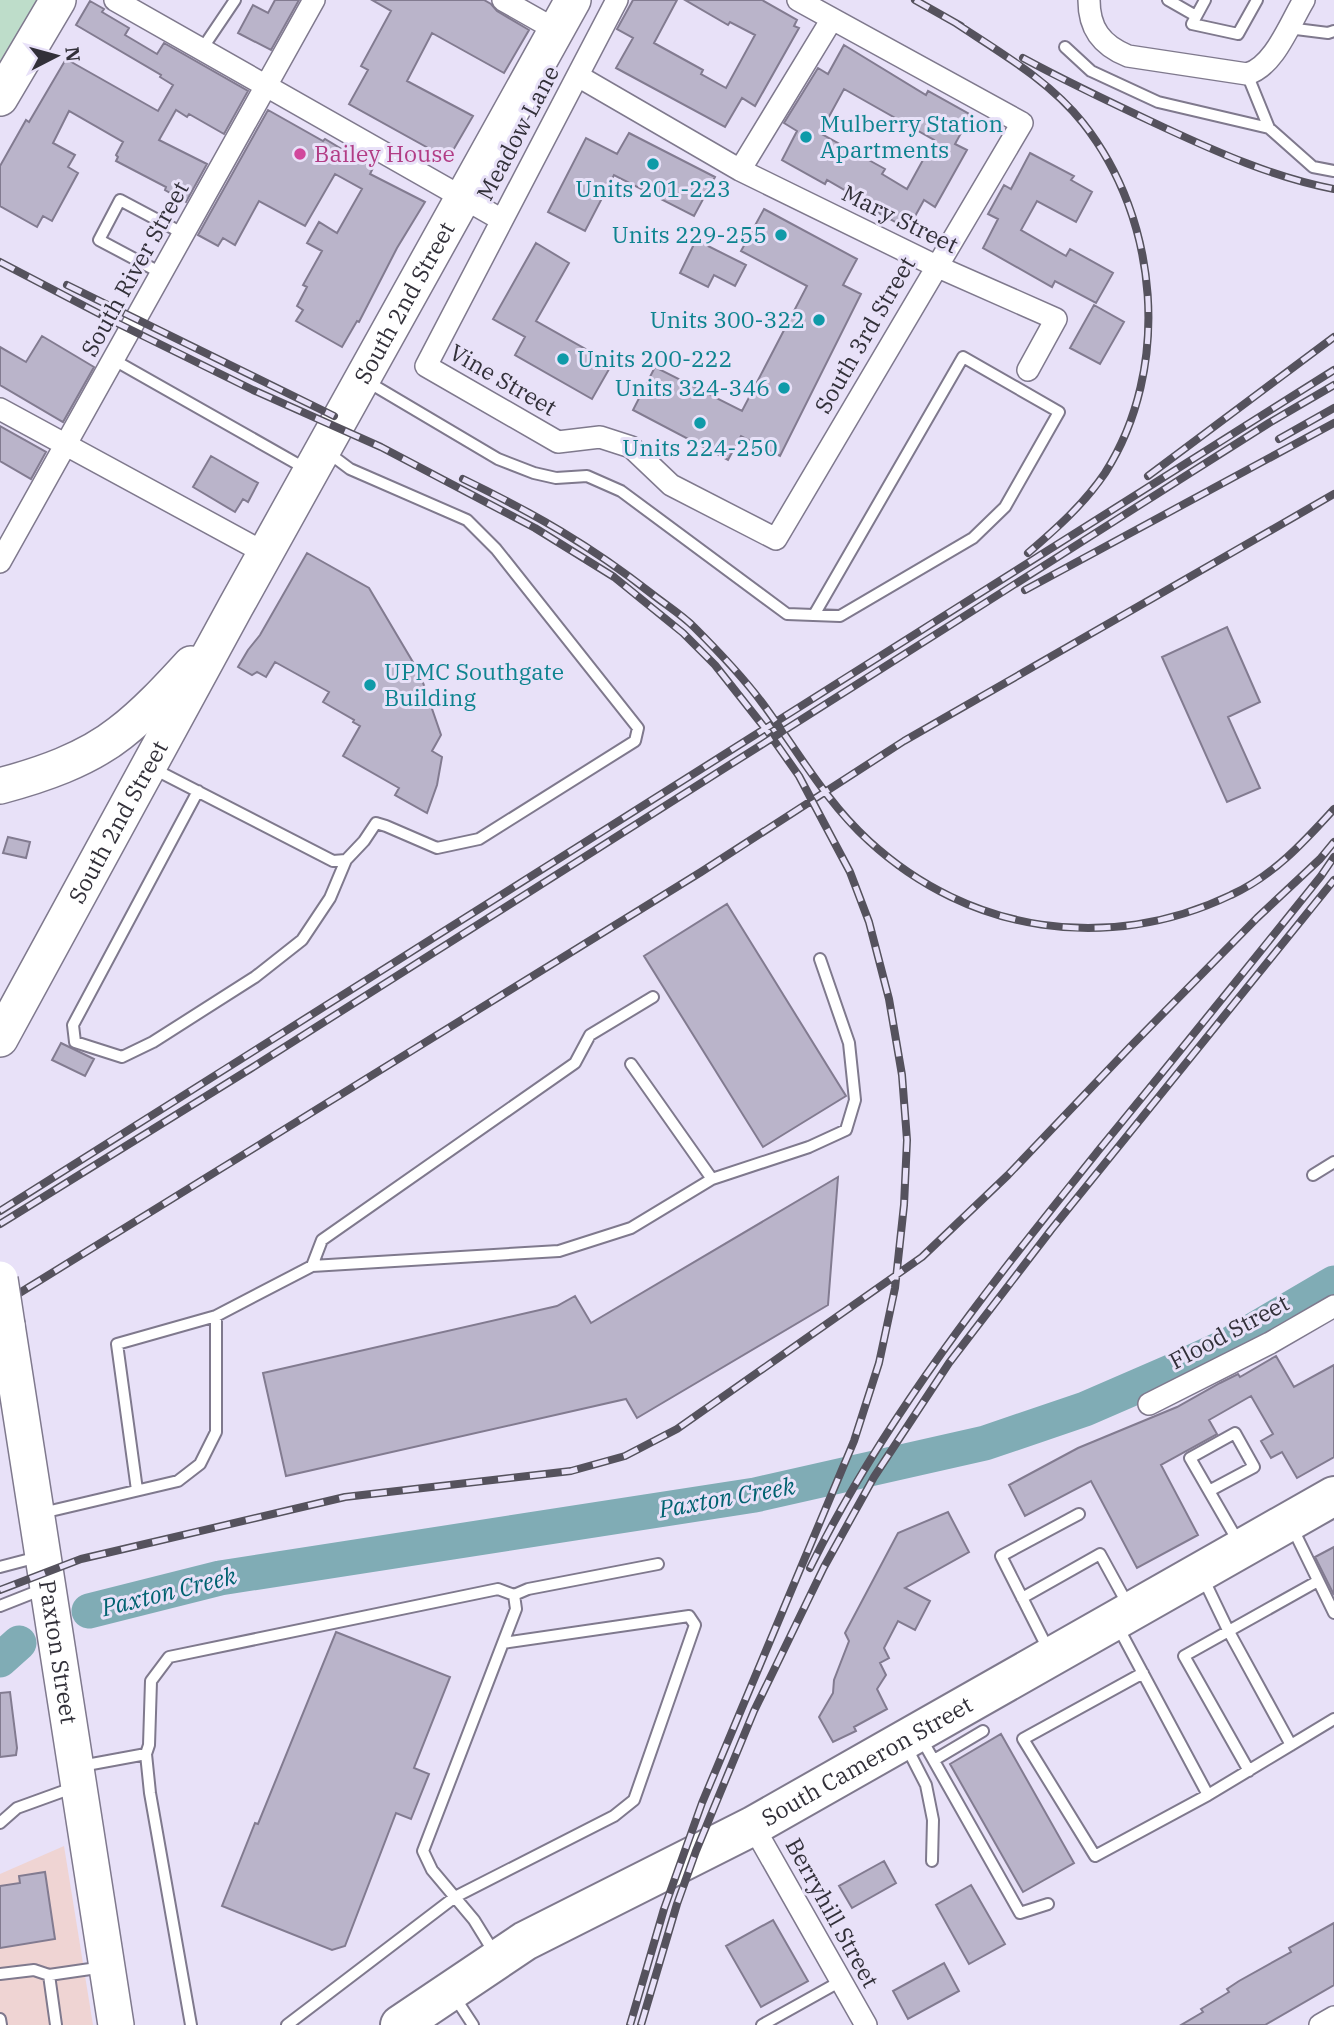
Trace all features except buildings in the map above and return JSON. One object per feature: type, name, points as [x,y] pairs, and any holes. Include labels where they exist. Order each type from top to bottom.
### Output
[{"type":"highway","name":"South Cameron Street","points":[[400,2025],[525,1941],[918,1744],[1052,1656],[1334,1496]]},
{"type":"main road","points":[[0,99],[58,0]]},
{"type":"main road","name":"South 2nd Street","points":[[0,1039],[265,553],[573,0]]},
{"type":"main road","name":"South 2nd Street","points":[[0,786],[51,770],[81,757],[118,735],[186,669],[236,606]]},
{"type":"main road","points":[[0,980],[37,970]]},
{"type":"main road","name":"Paxton Street","points":[[0,1279],[116,2025]]},
{"type":"street","points":[[115,0],[502,220]]},
{"type":"street","name":"South River Street","points":[[0,562],[314,0]]},
{"type":"street","points":[[503,0],[556,30]]},
{"type":"street","name":"Meadow Lane","points":[[426,366],[617,0]]},
{"type":"street","points":[[740,170],[832,19],[798,0]]},
{"type":"street","points":[[1089,0],[1089,18],[1096,31],[1114,50],[1128,56],[1251,73],[1269,60],[1304,0]]},
{"type":"street","name":"South 3rd Street","points":[[776,539],[1022,123],[832,19]]},
{"type":"street","name":"Mary Street","points":[[578,76],[740,170],[936,266],[1056,320],[1028,370]]},
{"type":"street","name":"Vine Street","points":[[426,366],[558,442],[600,438],[631,447],[671,485],[776,539]]},
{"type":"street","points":[[0,409],[265,553]]},
{"type":"street","name":"Flood Street","points":[[1149,1404],[1270,1343],[1334,1306]]},
{"type":"street","name":"Berryhill Street","points":[[753,1826],[866,2025]]},
{"type":"street","points":[[1320,2025],[1334,2017]]},
{"type":"lane","points":[[202,49],[234,0]]},
{"type":"lane","points":[[1168,0],[1196,16]]},
{"type":"lane","points":[[1205,0],[1192,24],[1238,34],[1257,0]]},
{"type":"lane","points":[[1288,28],[1334,31]]},
{"type":"lane","points":[[1065,47],[1091,71],[1158,102],[1269,128],[1313,167],[1334,171]]},
{"type":"lane","points":[[1251,73],[1269,128]]},
{"type":"lane","points":[[163,274],[99,240],[120,200],[184,234]]},
{"type":"lane","points":[[362,379],[498,459],[556,478],[587,476],[621,491],[787,614],[840,616],[974,538],[1006,507],[1059,412],[963,357],[814,615]]},
{"type":"lane","points":[[114,360],[317,460],[350,469],[467,520],[496,549],[638,727],[635,741],[479,839],[437,848],[376,823],[346,860],[330,898],[302,940],[255,976],[153,1042],[122,1057],[75,1042],[73,1026],[198,791]]},
{"type":"lane","points":[[149,766],[333,861],[346,860]]},
{"type":"lane","points":[[137,1490],[117,1344],[216,1315],[312,1266],[559,1251],[631,1228],[712,1180],[809,1147],[846,1130],[855,1100],[849,1043],[820,960]]},
{"type":"lane","points":[[312,1266],[321,1240],[575,1063],[590,1035],[653,998]]},
{"type":"lane","points":[[631,1064],[712,1180]]},
{"type":"lane","points":[[1313,1175],[1334,1162]]},
{"type":"lane","points":[[36,1515],[178,1482],[200,1464],[216,1432],[216,1315]]},
{"type":"lane","points":[[1209,1491],[1254,1467],[1235,1433],[1190,1458],[1209,1491],[1242,1548]]},
{"type":"lane","points":[[1052,1656],[1001,1556],[1079,1514]]},
{"type":"lane","points":[[1289,1521],[1334,1613]]},
{"type":"lane","points":[[1022,1598],[1100,1555],[1143,1673],[1208,1795]]},
{"type":"lane","points":[[191,2025],[150,1793],[146,1754],[149,1745],[151,1681],[169,1657],[498,1589],[514,1595],[528,1589],[658,1564]]},
{"type":"lane","points":[[0,1567],[45,1571]]},
{"type":"lane","points":[[0,1606],[45,1571]]},
{"type":"lane","points":[[1200,1572],[1228,1630],[1291,1745]]},
{"type":"lane","points":[[1249,1771],[1184,1656],[1318,1581]]},
{"type":"lane","points":[[498,1959],[474,1920],[432,1870],[423,1851],[516,1609],[514,1595]]},
{"type":"lane","points":[[287,2025],[455,1897],[614,1816],[634,1800],[695,1625],[689,1616],[503,1643]]},
{"type":"lane","points":[[1143,1673],[1023,1739],[1095,1856],[1208,1795],[1334,1719]]},
{"type":"lane","points":[[918,1744],[983,1731]]},
{"type":"lane","points":[[918,1744],[933,1820],[932,1861]]},
{"type":"lane","points":[[918,1744],[1020,1913],[1048,1904]]},
{"type":"lane","points":[[0,1823],[17,1808],[76,1777],[146,1754]]},
{"type":"lane","points":[[0,1974],[34,1970],[49,1975],[107,1967]]},
{"type":"lane","points":[[49,1975],[56,2025]]},
{"type":"lane","points":[[762,2025],[841,1981]]},
{"type":"lane","points":[[450,1991],[473,2025]]},
{"type":"lane","points":[[0,2019],[1,2025]]},
{"type":"shaded area","points":[[64,1846],[93,2025],[0,2025],[0,1874]]},
{"type":"green space","points":[[0,0],[37,0],[0,73]]},
{"type":"waterway","name":"Paxton Creek","points":[[89,1611],[220,1578],[755,1495],[985,1443],[1085,1409],[1175,1370],[1225,1347],[1334,1283]]},
{"type":"waterway","name":"Paxton Creek","points":[[0,1660],[19,1643]]},
{"type":"railway","points":[[915,0],[961,26]]},
{"type":"railway","points":[[954,22],[1039,80],[1083,123],[1109,161],[1128,203],[1141,248],[1148,295],[1148,341],[1141,388],[1126,432],[1105,473],[1088,495],[1060,525],[1028,553]]},
{"type":"railway","points":[[1023,58],[1110,102],[1226,155],[1289,178],[1334,189]]},
{"type":"railway","points":[[0,262],[253,390],[381,447],[535,528],[614,577],[683,633],[715,665],[768,732],[799,776],[850,872],[869,922],[889,999],[902,1075],[907,1140],[904,1205],[895,1288],[879,1363],[854,1441],[702,1803],[664,1909],[630,2025]]},
{"type":"railway","points":[[67,285],[334,416]]},
{"type":"railway","points":[[1148,476],[1334,337]]},
{"type":"railway","points":[[0,1211],[1334,370]]},
{"type":"railway","points":[[0,1224],[250,1069],[1269,423],[1334,385]]},
{"type":"railway","points":[[1279,439],[1334,408]]},
{"type":"railway","points":[[1025,590],[1334,423]]},
{"type":"railway","points":[[463,479],[537,517],[583,545],[684,618],[747,684],[853,826],[908,872],[950,897],[995,914],[1041,925],[1089,928],[1137,924],[1184,913],[1246,887],[1274,868],[1299,846],[1334,809]]},
{"type":"railway","points":[[0,1305],[701,872],[904,741],[1334,494]]},
{"type":"railway","points":[[0,1590],[81,1559],[345,1497],[571,1471],[625,1456],[677,1429],[922,1257],[1008,1175],[1130,1047],[1334,842]]},
{"type":"railway","points":[[810,1568],[872,1457],[942,1352],[1058,1201],[1334,857]]},
{"type":"railway","points":[[641,2025],[677,1904],[696,1851],[754,1711],[824,1567],[874,1477],[949,1363],[1051,1230],[1334,880]]},
{"type":"place","name":"Mulberry Station Apartments","points":[[806,137]]},
{"type":"place","name":"Bailey House","points":[[300,154]]},
{"type":"place","name":"Units 201-223","points":[[653,164]]},
{"type":"place","name":"Units 229-255","points":[[781,235]]},
{"type":"place","name":"Units 300-322","points":[[819,320]]},
{"type":"place","name":"Units 200-222","points":[[563,359]]},
{"type":"place","name":"Units 324-346","points":[[784,388]]},
{"type":"place","name":"Units 224-250","points":[[700,423]]},
{"type":"place","name":"UPMC Southgate Building","points":[[370,685]]}]
